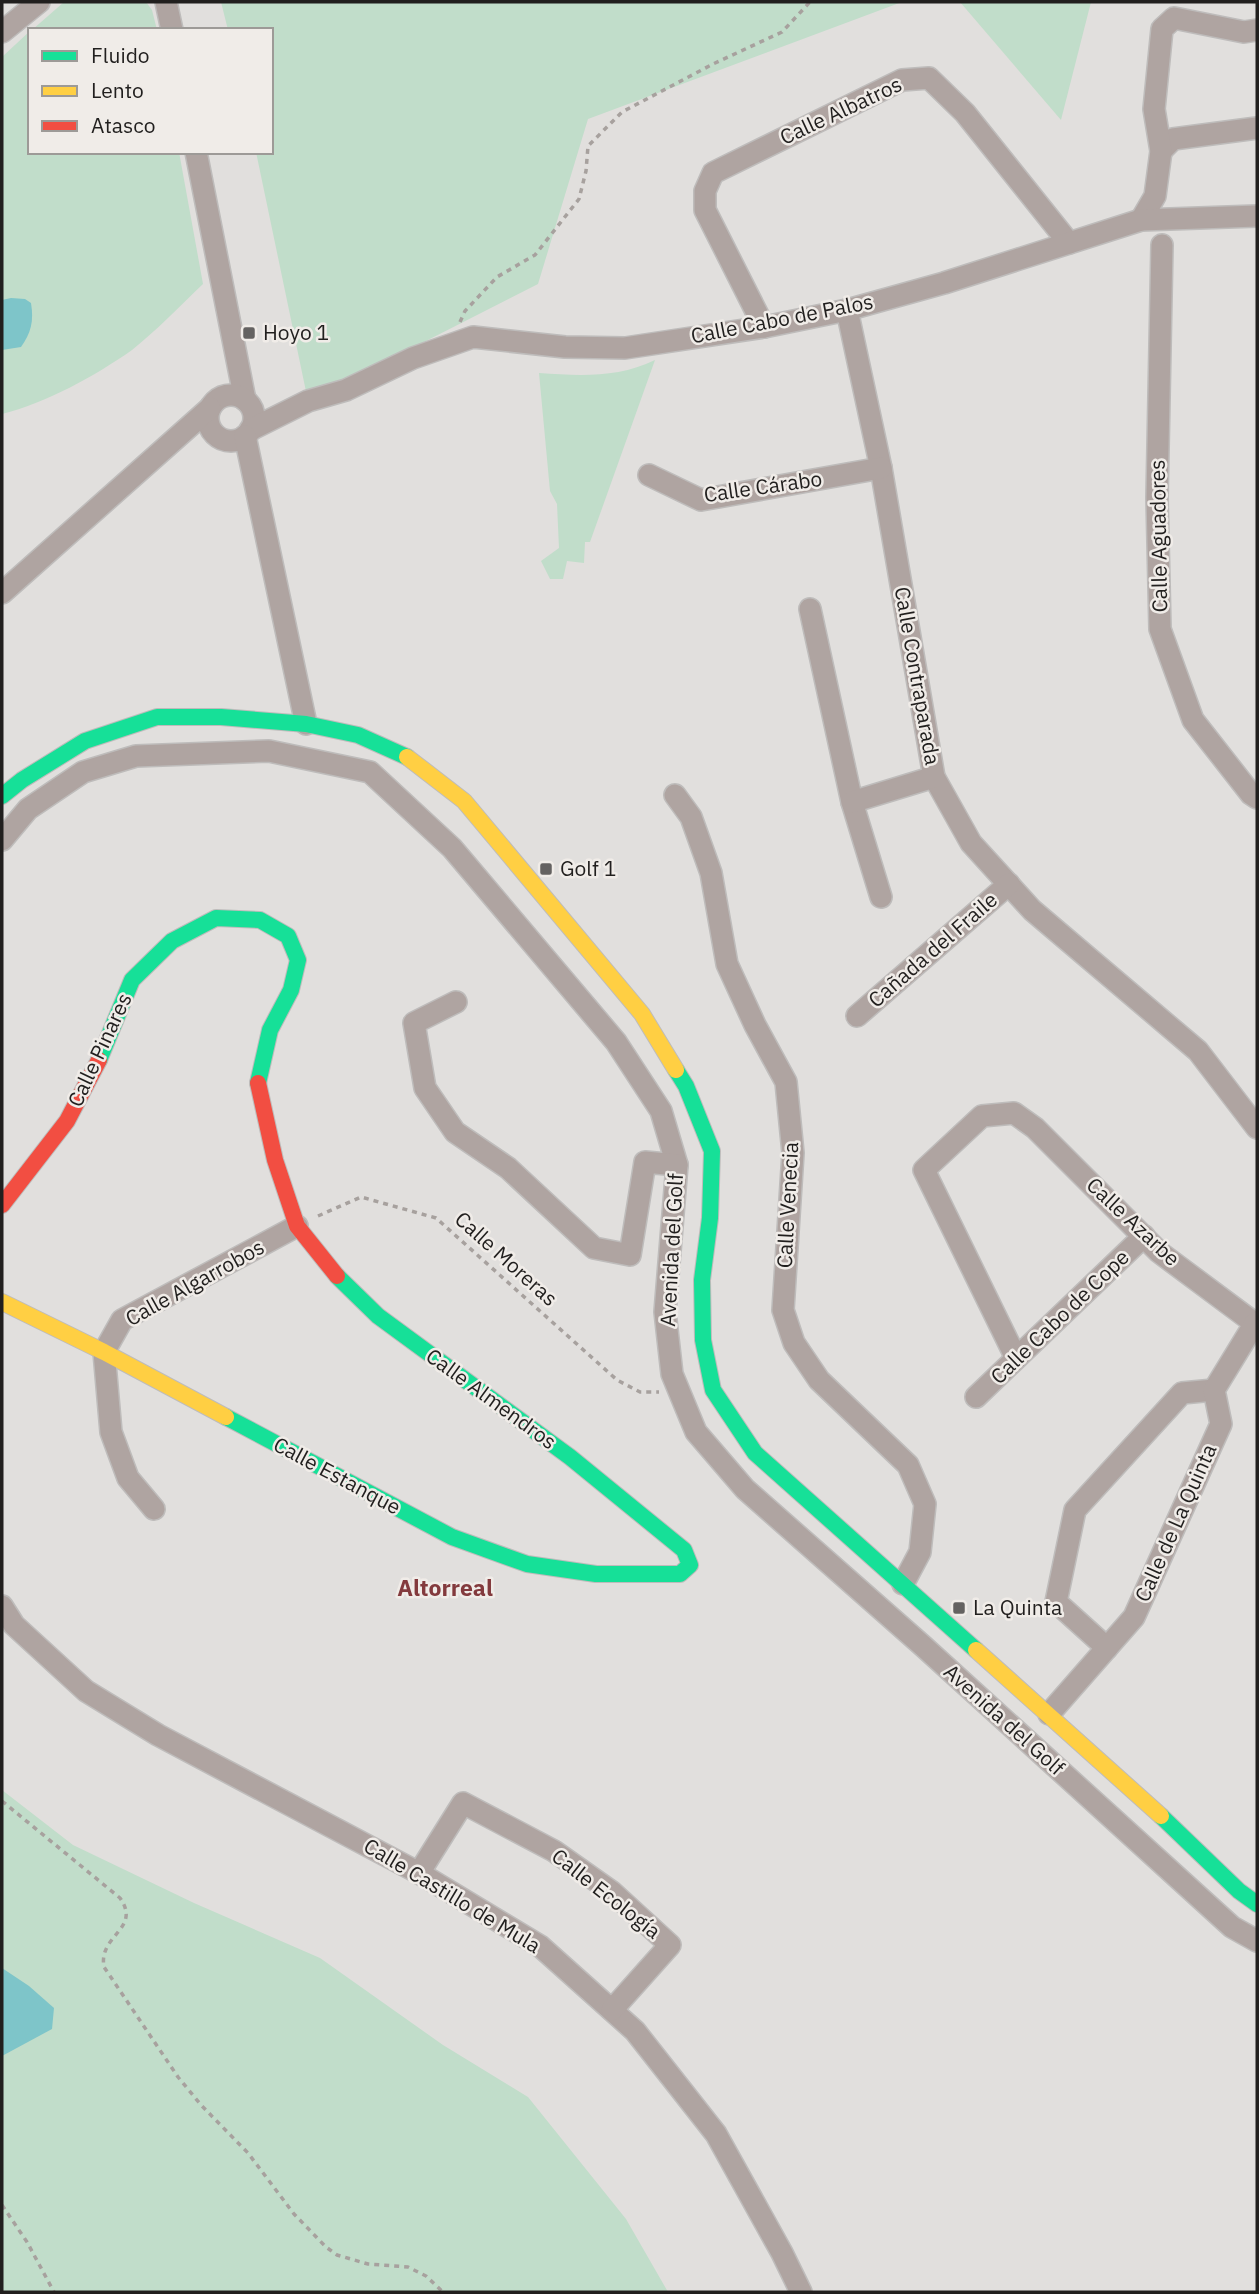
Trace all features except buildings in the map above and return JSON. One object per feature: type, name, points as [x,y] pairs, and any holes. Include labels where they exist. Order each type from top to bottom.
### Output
[{"type":"street","points":[[2,33],[17,9],[39,2]]},
{"type":"street","points":[[166,2],[172,28]]},
{"type":"street","points":[[1141,220],[1155,196],[1161,152],[1154,109],[1162,29],[1174,19],[1244,32],[1257,30]]},
{"type":"street","name":"Calle Albatros","points":[[764,327],[705,210],[705,191],[713,173],[902,80],[929,78],[965,113],[1069,243]]},
{"type":"street","points":[[1161,152],[1173,139],[1257,128]]},
{"type":"street","points":[[196,154],[234,350],[254,418],[248,433],[306,724]]},
{"type":"street","name":"Calle Cabo de Palos","points":[[248,433],[308,401],[346,390],[413,358],[473,337],[565,346],[625,348],[764,327],[847,310],[944,283],[1141,220],[1257,216]]},
{"type":"street","name":"Calle Aguadores","points":[[1162,245],[1157,498],[1160,629],[1194,720],[1251,794],[1257,798]]},
{"type":"street","name":"Calle Contraparada","points":[[847,310],[881,468],[934,777],[971,843],[1032,909],[1198,1051],[1257,1128]]},
{"type":"street","points":[[217,436],[209,423],[234,350]]},
{"type":"street","points":[[2,593],[215,402],[233,395],[248,403]]},
{"type":"street","name":"Calle Cabo de Palos","points":[[248,403],[308,401]]},
{"type":"street","points":[[172,443],[217,436],[231,441],[248,433]]},
{"type":"street","name":"Calle Cárabo","points":[[649,475],[701,500],[881,468]]},
{"type":"street","points":[[810,609],[852,802],[881,897]]},
{"type":"street","name":"Avenida del Golf","points":[[2,796],[22,780],[85,741],[157,717],[221,717],[306,724],[358,736],[413,759],[464,801],[642,1014],[686,1086],[712,1151],[710,1218],[702,1280],[703,1340],[713,1390],[755,1453],[1130,1786],[1239,1891],[1257,1904]]},
{"type":"street","name":"Avenida del Golf","points":[[2,840],[28,809],[83,772],[136,755],[269,751],[370,772],[452,848],[616,1042],[661,1111],[677,1165],[665,1312],[672,1374],[696,1432],[745,1489],[933,1655],[1232,1927],[1257,1941]]},
{"type":"street","points":[[852,802],[934,777]]},
{"type":"street","name":"Calle Venecia","points":[[675,795],[691,817],[711,873],[727,964],[755,1025],[786,1082],[793,1153],[783,1310],[794,1343],[819,1380],[908,1465],[925,1504],[920,1552],[903,1584]]},
{"type":"street","points":[[2,828],[28,809]]},
{"type":"street","name":"Cañada del Fraile","points":[[857,1016],[1009,884]]},
{"type":"street","name":"Calle Pinares","points":[[2,1205],[67,1121],[100,1058],[132,980],[172,941],[216,918],[260,920],[288,936],[298,960],[291,990],[270,1030],[258,1084],[275,1160],[298,1226]]},
{"type":"street","points":[[456,1002],[414,1023],[425,1088],[455,1132],[509,1168],[594,1248],[629,1255],[645,1162],[677,1165]]},
{"type":"street","name":"Calle Azarbe","points":[[1016,1358],[924,1170],[982,1116],[1014,1113],[1035,1128],[1159,1252],[1256,1324]]},
{"type":"street","name":"Calle Algarrobos","points":[[104,1352],[122,1320],[298,1226]]},
{"type":"street","name":"Calle Almendros","points":[[298,1226],[330,1270],[378,1316],[580,1466],[684,1550],[690,1565]]},
{"type":"street","name":"Calle Cabo de Cope","points":[[976,1397],[1143,1236]]},
{"type":"street","name":"Calle Estanque","points":[[2,1302],[104,1352],[441,1531],[465,1541],[527,1564],[596,1574],[680,1574],[690,1565]]},
{"type":"street","points":[[1107,1648],[1056,1602],[1075,1510],[1182,1393],[1214,1390],[1256,1324]]},
{"type":"street","points":[[104,1352],[111,1432],[128,1478],[153,1510]]},
{"type":"street","name":"Calle de La Quinta","points":[[1049,1714],[1134,1617],[1221,1424],[1214,1390]]},
{"type":"street","name":"Calle Castillo de Mula","points":[[2,1606],[14,1625],[86,1691],[158,1735],[419,1873],[540,1946],[635,2031],[716,2134],[801,2292]]},
{"type":"street","name":"Calle Ecología","points":[[419,1873],[463,1803],[564,1858],[612,1892],[670,1945],[612,2010]]},
{"type":"path","points":[[448,346],[465,311],[497,277],[535,254],[579,199],[586,171],[588,146],[622,112],[713,64],[782,32],[810,2]]},
{"type":"path","name":"Calle Moreras","points":[[298,1226],[361,1197],[436,1218],[617,1380],[640,1392],[678,1392]]},
{"type":"path","points":[[2,1801],[120,1898],[127,1910],[127,1917],[104,1950],[104,1967],[178,2077],[259,2166],[293,2214],[337,2255],[368,2264],[408,2267],[426,2276],[443,2292]]},
{"type":"path","points":[[2,2205],[27,2242],[54,2292]]},
{"type":"green space","points":[[64,2],[146,2],[152,10],[156,28],[34,28]]},
{"type":"green space","points":[[221,2],[902,2],[588,119],[538,284],[308,401],[256,154],[273,154],[273,28],[228,28]]},
{"type":"green space","points":[[960,2],[1091,2],[1061,120]]},
{"type":"green space","points":[[28,33],[28,154],[179,154],[203,284],[118,360],[53,396],[2,414],[2,57]]},
{"type":"green space","points":[[655,360],[590,542],[585,542],[584,563],[567,561],[563,579],[550,579],[541,561],[559,548],[557,504],[550,491],[539,373],[613,373]]},
{"type":"green space","points":[[2,1790],[73,1845],[194,1903],[320,1958],[443,2045],[528,2097],[626,2219],[668,2292],[2,2292]]},
{"type":"water","points":[[25,299],[31,303],[31,326],[21,347],[2,350],[2,300]]},
{"type":"water","points":[[2,1968],[29,1986],[54,2008],[52,2029],[2,2056]]},
{"type":"traffic: fast","points":[[2,796],[22,780],[85,741],[157,717],[221,717],[306,724],[358,735],[407,757]]},
{"type":"traffic: fast","points":[[99,1060],[132,980],[172,941],[216,918],[260,920],[288,936],[298,960],[291,990],[270,1030],[258,1083]]},
{"type":"traffic: fast","points":[[676,1070],[686,1086],[712,1151],[710,1218],[702,1280],[703,1340],[713,1390],[755,1453],[976,1650]]},
{"type":"traffic: fast","points":[[226,1417],[452,1537],[527,1564],[596,1574],[680,1574],[690,1565],[684,1550],[570,1457],[378,1316],[337,1276]]},
{"type":"traffic: fast","points":[[1161,1816],[1239,1891],[1257,1904]]},
{"type":"traffic: slow","points":[[407,757],[464,801],[642,1014],[676,1070]]},
{"type":"traffic: slow","points":[[2,1302],[104,1352],[226,1417]]},
{"type":"traffic: slow","points":[[976,1650],[1161,1816]]},
{"type":"traffic: jam","points":[[2,1205],[67,1121],[99,1060]]},
{"type":"traffic: jam","points":[[258,1083],[275,1160],[297,1226],[337,1276]]},
{"type":"place","name":"Hoyo 1","points":[[249,333]]},
{"type":"place","name":"Golf 1","points":[[546,869]]},
{"type":"place","name":"La Quinta","points":[[959,1608]]},
{"type":"district","name":"Altorreal","points":[[445,1588]]}]
